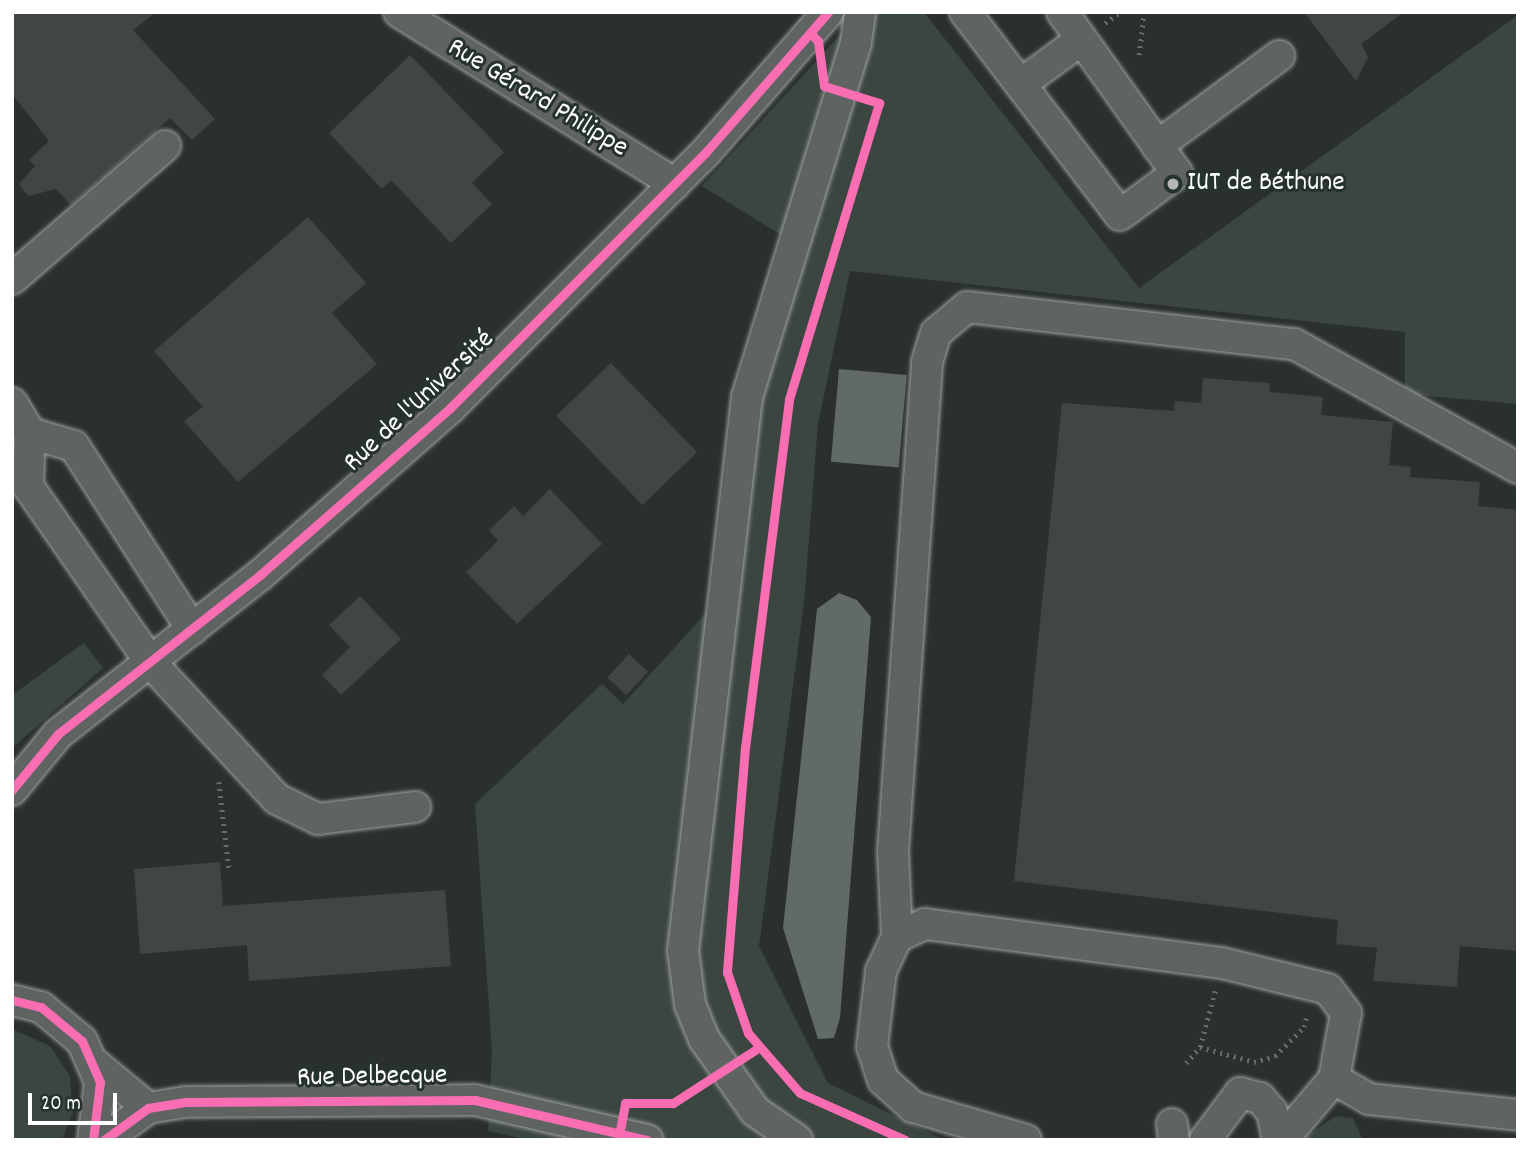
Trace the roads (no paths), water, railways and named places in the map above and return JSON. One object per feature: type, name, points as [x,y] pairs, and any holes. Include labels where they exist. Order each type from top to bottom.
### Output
[{"type":"street","name":"Rue Gérard Philippe","points":[[399,12],[676,184]]},
{"type":"street","name":"Rue de l'Université","points":[[12,790],[39,751],[192,629],[450,408],[676,184],[788,64],[828,12]]},
{"type":"street","points":[[788,64],[851,12]]},
{"type":"street","points":[[797,1140],[755,1111],[704,1039],[690,1004],[683,951],[747,397],[856,42],[860,12]]},
{"type":"street","points":[[965,12],[1120,215],[1177,173],[1062,12]]},
{"type":"street","points":[[1021,85],[1081,40]]},
{"type":"street","points":[[1157,146],[1279,55]]},
{"type":"street","points":[[12,279],[165,146]]},
{"type":"street","points":[[1026,1140],[913,1107],[883,1080],[872,1047],[881,971],[897,937],[893,851],[927,362],[948,318],[967,307],[1294,344],[1518,468]]},
{"type":"street","points":[[12,403],[21,438],[28,486],[151,663],[277,799],[318,819],[415,807]]},
{"type":"street","points":[[21,438],[74,446],[192,629]]},
{"type":"street","points":[[897,937],[925,924],[1222,963],[1328,989],[1346,1013],[1334,1079],[1280,1140]]},
{"type":"street","points":[[14,999],[64,1021],[95,1064],[148,1108]]},
{"type":"street","points":[[93,1140],[101,1102],[95,1064]]},
{"type":"street","points":[[1334,1079],[1369,1099],[1518,1115]]},
{"type":"street","points":[[1205,1140],[1240,1093],[1259,1098],[1272,1112],[1280,1140]]},
{"type":"street","name":"Rue Delbecque","points":[[104,1140],[148,1108],[186,1102],[475,1100],[581,1131],[647,1140]]},
{"type":"place","name":"IUT de Béthune","points":[[1173,184]]}]
